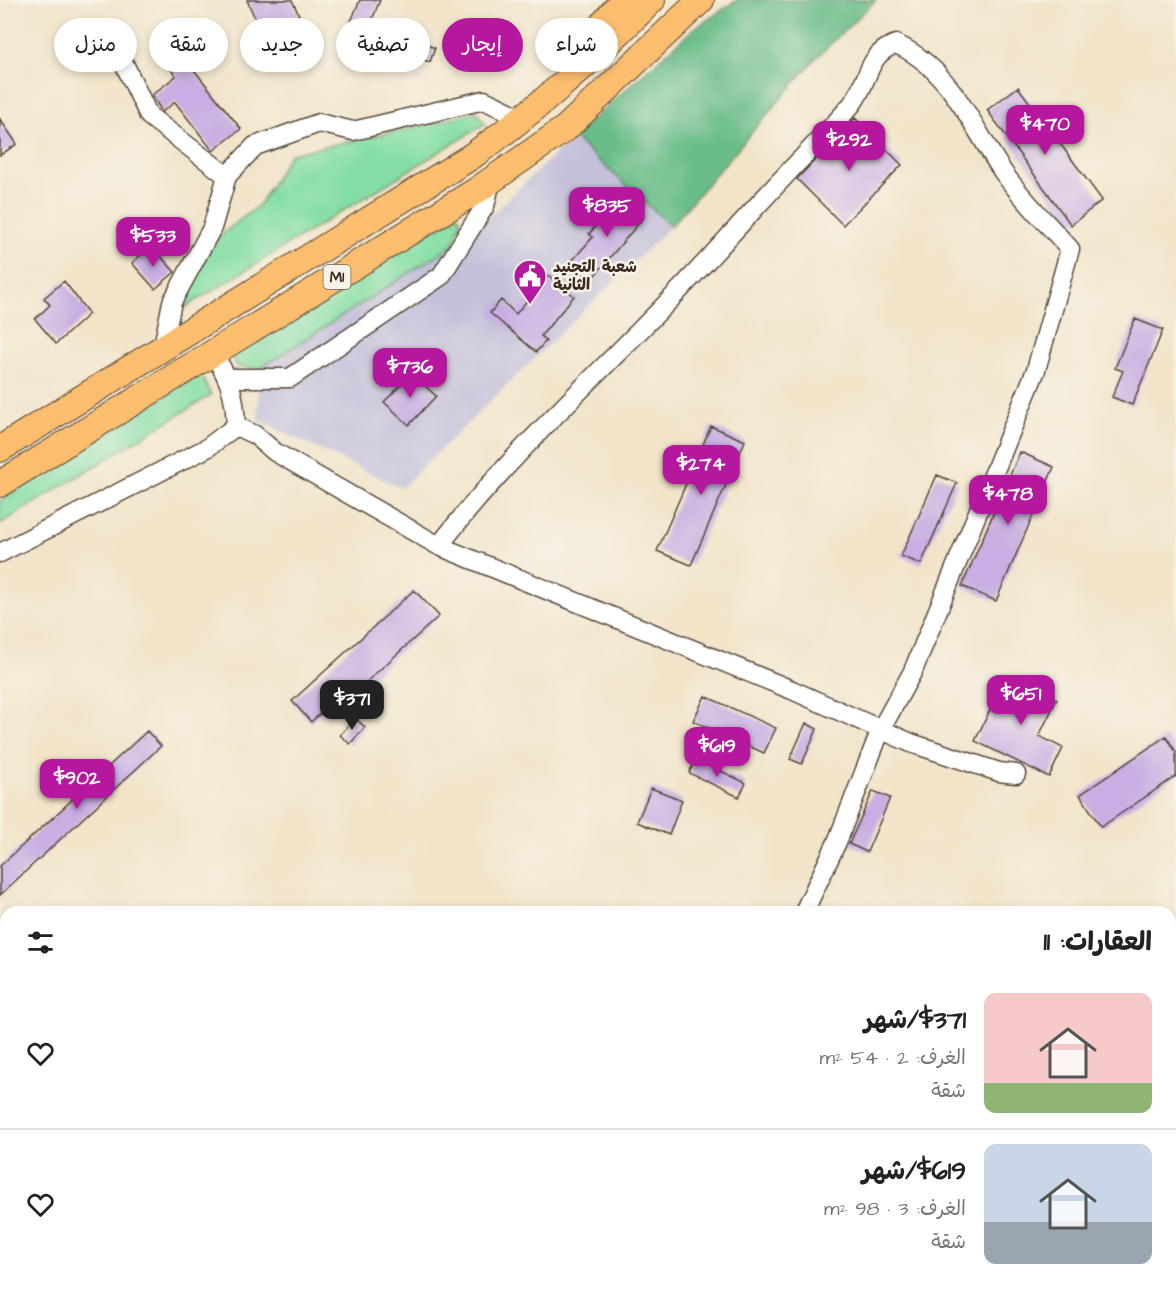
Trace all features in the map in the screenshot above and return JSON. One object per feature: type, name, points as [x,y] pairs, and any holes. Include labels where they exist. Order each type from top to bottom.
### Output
[{"type":"highway","points":[[524,119],[623,0]]},
{"type":"highway","name":"M1","points":[[0,448],[472,156],[524,119],[600,53],[652,0]]},
{"type":"highway","name":"M1","points":[[0,484],[490,181],[566,128],[656,46],[701,0]]},
{"type":"highway","points":[[656,46],[711,0]]},
{"type":"street","points":[[439,546],[463,516],[572,399],[677,293],[748,213],[839,119],[854,101],[874,58],[883,49],[896,44],[931,65],[950,88],[1005,174],[1070,249],[1036,370],[913,671],[881,729],[837,842],[807,906]]},
{"type":"street","points":[[128,72],[149,116],[227,176]]},
{"type":"street","points":[[164,346],[172,302],[212,228],[227,176],[255,146],[319,123],[353,131],[484,100],[524,119]]},
{"type":"street","points":[[228,378],[290,378],[441,276],[485,206],[490,181]]},
{"type":"street","points":[[213,353],[228,378],[235,397],[236,426]]},
{"type":"street","points":[[236,426],[255,435],[275,452],[439,546],[792,690],[911,743],[999,772],[1016,774]]},
{"type":"street","points":[[0,553],[207,448],[236,426]]},
{"type":"shaded area","points":[[573,137],[671,226],[401,488],[258,420],[259,369],[475,230]]},
{"type":"green space","points":[[737,0],[876,0],[815,59],[671,226],[573,137],[692,30]]},
{"type":"green space","points":[[476,111],[485,124],[179,311],[177,300],[216,239],[259,205],[290,154],[431,124]]},
{"type":"green space","points":[[458,215],[461,221],[453,245],[259,369],[236,366],[232,356]]},
{"type":"green space","points":[[194,378],[203,379],[211,395],[0,524],[0,501]]},
{"type":"building","points":[[247,0],[292,0],[299,15],[293,18],[255,18]]},
{"type":"building","points":[[360,0],[380,0],[373,18],[352,18]]},
{"type":"building","points":[[430,46],[435,48],[430,62]]},
{"type":"building","points":[[173,72],[196,72],[241,129],[213,151],[175,102],[162,112],[152,95],[176,76]]},
{"type":"building","points":[[1018,87],[1102,200],[1071,225],[987,110]]},
{"type":"building","points":[[855,118],[902,165],[843,225],[797,179]]},
{"type":"building","points":[[0,119],[17,144],[0,155]]},
{"type":"building","points":[[621,197],[644,217],[590,281],[570,263],[593,237],[589,234]]},
{"type":"building","points":[[151,246],[175,272],[155,289],[132,263]]},
{"type":"building","points":[[548,275],[574,296],[541,336],[546,341],[536,352],[490,313],[501,300],[516,314]]},
{"type":"building","points":[[64,281],[89,314],[56,344],[35,319],[50,305],[44,298]]},
{"type":"building","points":[[1135,319],[1163,330],[1132,405],[1112,397],[1123,371],[1115,368]]},
{"type":"building","points":[[412,374],[436,396],[409,425],[384,402]]},
{"type":"building","points":[[711,426],[745,441],[691,565],[657,551]]},
{"type":"building","points":[[1020,452],[1054,467],[996,601],[962,586]]},
{"type":"building","points":[[937,475],[957,483],[921,564],[901,556]]},
{"type":"building","points":[[414,590],[439,616],[329,716],[324,710],[311,722],[292,701]]},
{"type":"building","points":[[1007,675],[1057,699],[1039,736],[1063,748],[1049,777],[975,741]]},
{"type":"building","points":[[705,696],[776,728],[764,753],[693,721]]},
{"type":"building","points":[[355,718],[365,727],[350,744],[340,735]]},
{"type":"building","points":[[806,723],[817,729],[802,764],[790,759]]},
{"type":"building","points":[[147,731],[161,746],[0,895],[0,866]]},
{"type":"building","points":[[1166,736],[1176,752],[1176,776],[1101,827],[1080,795]]},
{"type":"building","points":[[696,759],[746,783],[739,797],[689,773]]},
{"type":"building","points":[[651,788],[682,800],[669,835],[637,822]]},
{"type":"building","points":[[873,791],[890,798],[867,852],[849,844]]},
{"type":"place","name":"شعبة التجنيد الثانية","points":[[530,305]]}]
